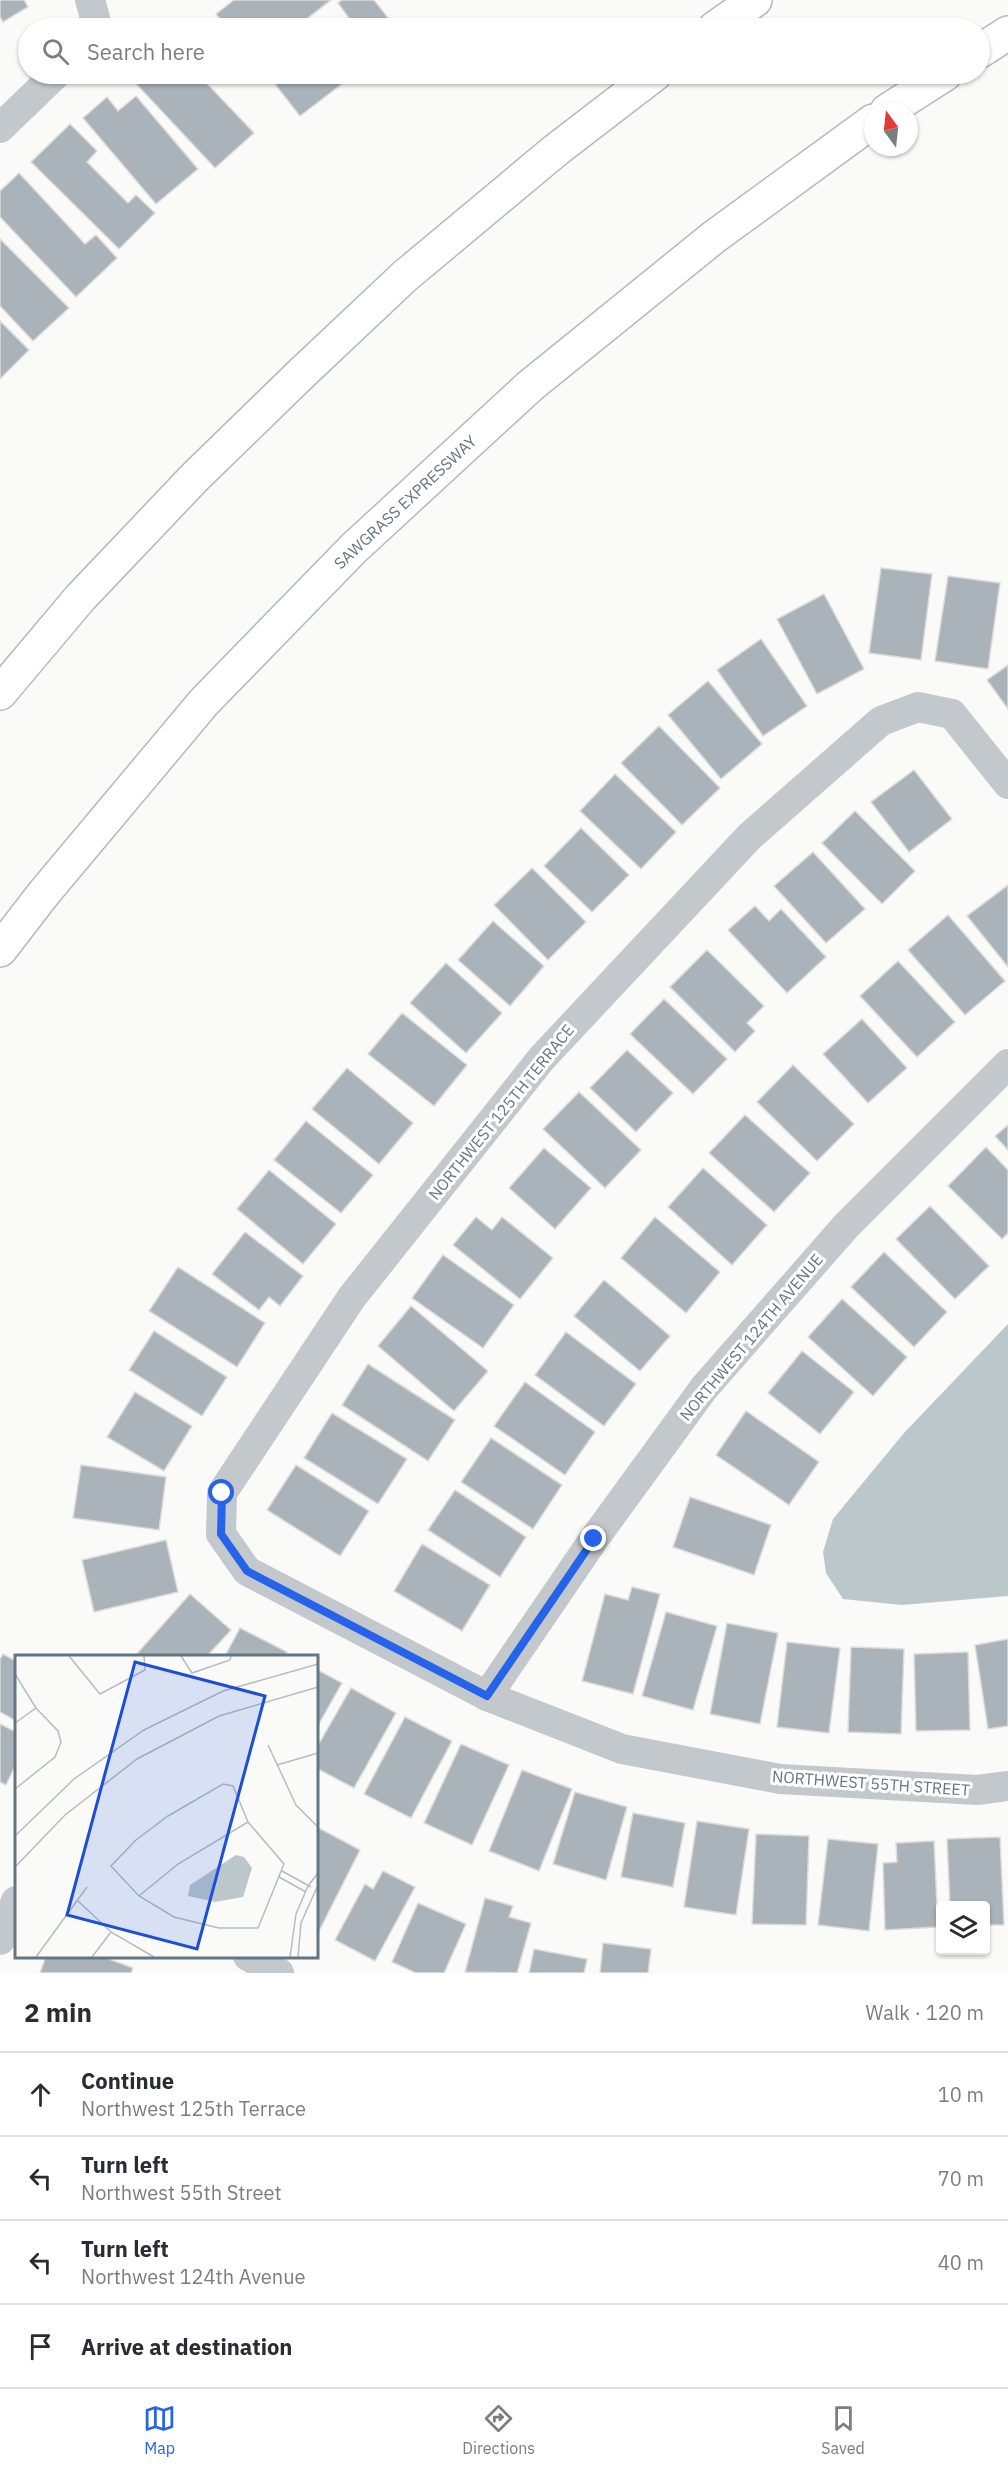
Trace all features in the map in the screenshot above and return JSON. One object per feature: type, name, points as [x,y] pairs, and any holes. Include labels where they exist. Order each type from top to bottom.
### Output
[{"type":"highway","points":[[729,18],[755,0]]},
{"type":"highway","points":[[990,45],[1008,33]]},
{"type":"highway","points":[[0,693],[80,598],[195,477],[302,373],[405,276],[556,150],[642,84]]},
{"type":"highway","points":[[901,102],[929,84]]},
{"type":"highway","name":"SAWGRASS EXPRESSWAY","points":[[0,950],[44,893],[204,702],[354,548],[530,386],[714,237],[864,128]]},
{"type":"street","points":[[0,128],[46,84]]},
{"type":"street","name":"NORTHWEST 125TH TERRACE","points":[[221,1534],[222,1493],[351,1298],[542,1058],[750,837],[881,721],[918,707],[952,714],[1008,784]]},
{"type":"street","name":"NORTHWEST 124TH AVENUE","points":[[487,1696],[594,1539],[704,1388],[846,1226],[1008,1064]]},
{"type":"street","name":"NORTHWEST 55TH STREET","points":[[221,1534],[247,1571],[487,1696],[622,1749],[780,1779],[977,1790],[1008,1786]]},
{"type":"street","points":[[0,1940],[15,1903]]},
{"type":"street","points":[[252,1958],[279,1973]]},
{"type":"shaded area","points":[[1008,1324],[1008,1596],[902,1605],[843,1599],[826,1573],[823,1552],[833,1519],[904,1433]]},
{"type":"building","points":[[0,0],[24,0],[28,7],[3,22],[0,17]]},
{"type":"building","points":[[234,0],[331,0],[308,18],[219,18],[216,14]]},
{"type":"building","points":[[342,0],[374,0],[388,18],[349,18],[338,3]]},
{"type":"building","points":[[136,84],[207,84],[254,133],[215,168]]},
{"type":"building","points":[[275,84],[342,84],[300,116]]},
{"type":"building","points":[[136,96],[198,169],[156,204],[83,118],[107,97],[118,111]]},
{"type":"building","points":[[70,124],[97,151],[87,162],[128,203],[136,195],[155,213],[119,249],[31,162]]},
{"type":"building","points":[[19,173],[85,244],[96,235],[117,258],[76,297],[0,217],[0,191]]},
{"type":"building","points":[[0,239],[69,308],[33,341],[0,306]]},
{"type":"building","points":[[0,321],[29,350],[0,379]]},
{"type":"building","points":[[881,568],[932,574],[921,660],[869,653]]},
{"type":"building","points":[[948,576],[1000,583],[988,669],[935,661]]},
{"type":"building","points":[[824,594],[864,669],[817,694],[777,619]]},
{"type":"building","points":[[761,639],[807,706],[763,736],[717,670]]},
{"type":"building","points":[[1008,665],[1008,709],[987,680]]},
{"type":"building","points":[[708,681],[762,744],[721,779],[668,715]]},
{"type":"building","points":[[659,726],[720,788],[682,825],[621,763]]},
{"type":"building","points":[[914,770],[952,819],[909,852],[871,802]]},
{"type":"building","points":[[615,774],[676,832],[641,869],[580,811]]},
{"type":"building","points":[[855,811],[915,871],[882,904],[822,843]]},
{"type":"building","points":[[581,828],[629,875],[592,912],[544,866]]},
{"type":"building","points":[[813,852],[865,909],[826,943],[774,886]]},
{"type":"building","points":[[532,868],[586,922],[548,960],[494,905]]},
{"type":"building","points":[[1008,885],[1008,967],[967,916]]},
{"type":"building","points":[[755,906],[769,921],[781,909],[826,957],[787,993],[728,930]]},
{"type":"building","points":[[948,915],[1005,981],[965,1015],[908,950]]},
{"type":"building","points":[[493,921],[544,966],[510,1006],[458,960]]},
{"type":"building","points":[[707,950],[764,1006],[747,1023],[755,1031],[735,1052],[670,987]]},
{"type":"building","points":[[898,961],[955,1022],[917,1057],[860,996]]},
{"type":"building","points":[[446,963],[502,1013],[466,1053],[410,1003]]},
{"type":"building","points":[[664,999],[727,1059],[693,1094],[630,1034]]},
{"type":"building","points":[[402,1013],[467,1065],[434,1106],[368,1054]]},
{"type":"building","points":[[862,1019],[907,1068],[868,1103],[823,1054]]},
{"type":"building","points":[[627,1050],[673,1093],[636,1132],[590,1088]]},
{"type":"building","points":[[793,1065],[854,1124],[817,1161],[757,1102]]},
{"type":"building","points":[[347,1068],[413,1123],[379,1164],[312,1109]]},
{"type":"building","points":[[579,1092],[641,1150],[605,1188],[543,1129]]},
{"type":"building","points":[[745,1115],[810,1173],[774,1212],[709,1153]]},
{"type":"building","points":[[306,1121],[373,1175],[341,1213],[274,1160]]},
{"type":"building","points":[[1008,1125],[1008,1150],[995,1136]]},
{"type":"building","points":[[986,1147],[1008,1170],[1008,1233],[1002,1239],[948,1186]]},
{"type":"building","points":[[544,1148],[591,1188],[555,1229],[509,1188]]},
{"type":"building","points":[[703,1168],[767,1225],[732,1265],[668,1207]]},
{"type":"building","points":[[269,1170],[336,1224],[303,1264],[237,1209]]},
{"type":"building","points":[[930,1206],[989,1266],[955,1299],[896,1239]]},
{"type":"building","points":[[476,1217],[492,1230],[502,1217],[553,1258],[520,1299],[453,1245]]},
{"type":"building","points":[[655,1217],[720,1272],[686,1313],[621,1258]]},
{"type":"building","points":[[245,1232],[303,1276],[280,1306],[269,1297],[259,1310],[212,1274]]},
{"type":"building","points":[[884,1252],[947,1312],[914,1347],[851,1287]]},
{"type":"building","points":[[443,1255],[514,1305],[483,1348],[412,1298]]},
{"type":"building","points":[[178,1267],[265,1323],[237,1367],[149,1311]]},
{"type":"building","points":[[604,1280],[670,1336],[640,1371],[574,1316]]},
{"type":"building","points":[[842,1299],[907,1357],[873,1396],[808,1337]]},
{"type":"building","points":[[411,1306],[488,1371],[454,1411],[378,1346]]},
{"type":"building","points":[[154,1331],[227,1377],[202,1416],[129,1370]]},
{"type":"building","points":[[566,1332],[636,1384],[604,1426],[535,1375]]},
{"type":"building","points":[[802,1351],[854,1392],[820,1434],[768,1393]]},
{"type":"building","points":[[368,1364],[455,1420],[428,1461],[342,1405]]},
{"type":"building","points":[[525,1382],[595,1432],[565,1475],[494,1426]]},
{"type":"building","points":[[135,1392],[192,1426],[164,1471],[107,1437]]},
{"type":"building","points":[[746,1411],[819,1462],[789,1505],[716,1455]]},
{"type":"building","points":[[332,1413],[407,1459],[378,1504],[304,1458]]},
{"type":"building","points":[[491,1438],[562,1485],[533,1529],[461,1482]]},
{"type":"building","points":[[81,1465],[166,1477],[159,1530],[73,1518]]},
{"type":"building","points":[[296,1465],[369,1511],[340,1556],[267,1510]]},
{"type":"building","points":[[455,1490],[526,1537],[500,1577],[428,1530]]},
{"type":"building","points":[[690,1497],[771,1525],[754,1575],[673,1547]]},
{"type":"building","points":[[166,1540],[178,1592],[94,1612],[82,1560]]},
{"type":"building","points":[[422,1544],[490,1585],[462,1631],[394,1591]]},
{"type":"building","points":[[632,1587],[660,1594],[633,1694],[582,1681],[605,1594],[628,1600]]},
{"type":"building","points":[[190,1594],[231,1630],[208,1655],[136,1655]]},
{"type":"building","points":[[666,1612],[717,1626],[693,1710],[642,1696]]},
{"type":"building","points":[[727,1623],[778,1633],[760,1724],[710,1714]]},
{"type":"building","points":[[240,1628],[287,1652],[285,1655],[226,1655]]},
{"type":"building","points":[[1008,1639],[1008,1726],[988,1729],[975,1645]]},
{"type":"building","points":[[787,1642],[840,1648],[829,1733],[777,1727]]},
{"type":"building","points":[[851,1647],[904,1649],[901,1734],[848,1732]]},
{"type":"building","points":[[968,1652],[970,1730],[916,1731],[914,1654]]},
{"type":"building","points":[[3,1654],[15,1660],[15,1720],[0,1712],[0,1659]]},
{"type":"building","points":[[318,1670],[342,1683],[318,1725]]},
{"type":"building","points":[[351,1688],[396,1713],[354,1788],[318,1769],[318,1746]]},
{"type":"building","points":[[405,1717],[452,1741],[411,1818],[364,1794]]},
{"type":"building","points":[[0,1724],[15,1732],[15,1766],[6,1785],[0,1782]]},
{"type":"building","points":[[461,1744],[509,1765],[472,1845],[424,1823]]},
{"type":"building","points":[[522,1770],[572,1789],[539,1871],[489,1851]]},
{"type":"building","points":[[575,1792],[627,1807],[606,1880],[553,1864]]},
{"type":"building","points":[[633,1813],[685,1823],[673,1887],[621,1877]]},
{"type":"building","points":[[697,1821],[749,1829],[736,1915],[684,1907]]},
{"type":"building","points":[[318,1828],[360,1850],[318,1933]]},
{"type":"building","points":[[756,1834],[809,1836],[806,1925],[752,1924]]},
{"type":"building","points":[[1000,1837],[1004,1925],[990,1925],[990,1901],[950,1901],[947,1839]]},
{"type":"building","points":[[828,1839],[878,1844],[869,1931],[818,1925]]},
{"type":"building","points":[[934,1841],[936,1927],[885,1930],[883,1863],[897,1862],[896,1843]]},
{"type":"building","points":[[383,1871],[415,1887],[375,1961],[335,1940],[365,1884],[373,1889]]},
{"type":"building","points":[[485,1898],[513,1906],[509,1917],[531,1923],[517,1973],[465,1972]]},
{"type":"building","points":[[418,1903],[466,1924],[444,1973],[416,1973],[392,1962]]},
{"type":"building","points":[[603,1943],[651,1949],[648,1973],[600,1973]]},
{"type":"building","points":[[534,1949],[587,1959],[584,1973],[529,1973]]},
{"type":"building","points":[[45,1958],[106,1958],[133,1968],[131,1973],[40,1973]]},
{"type":"route","points":[[222,1493],[221,1534],[247,1571],[487,1696],[594,1539]]}]
